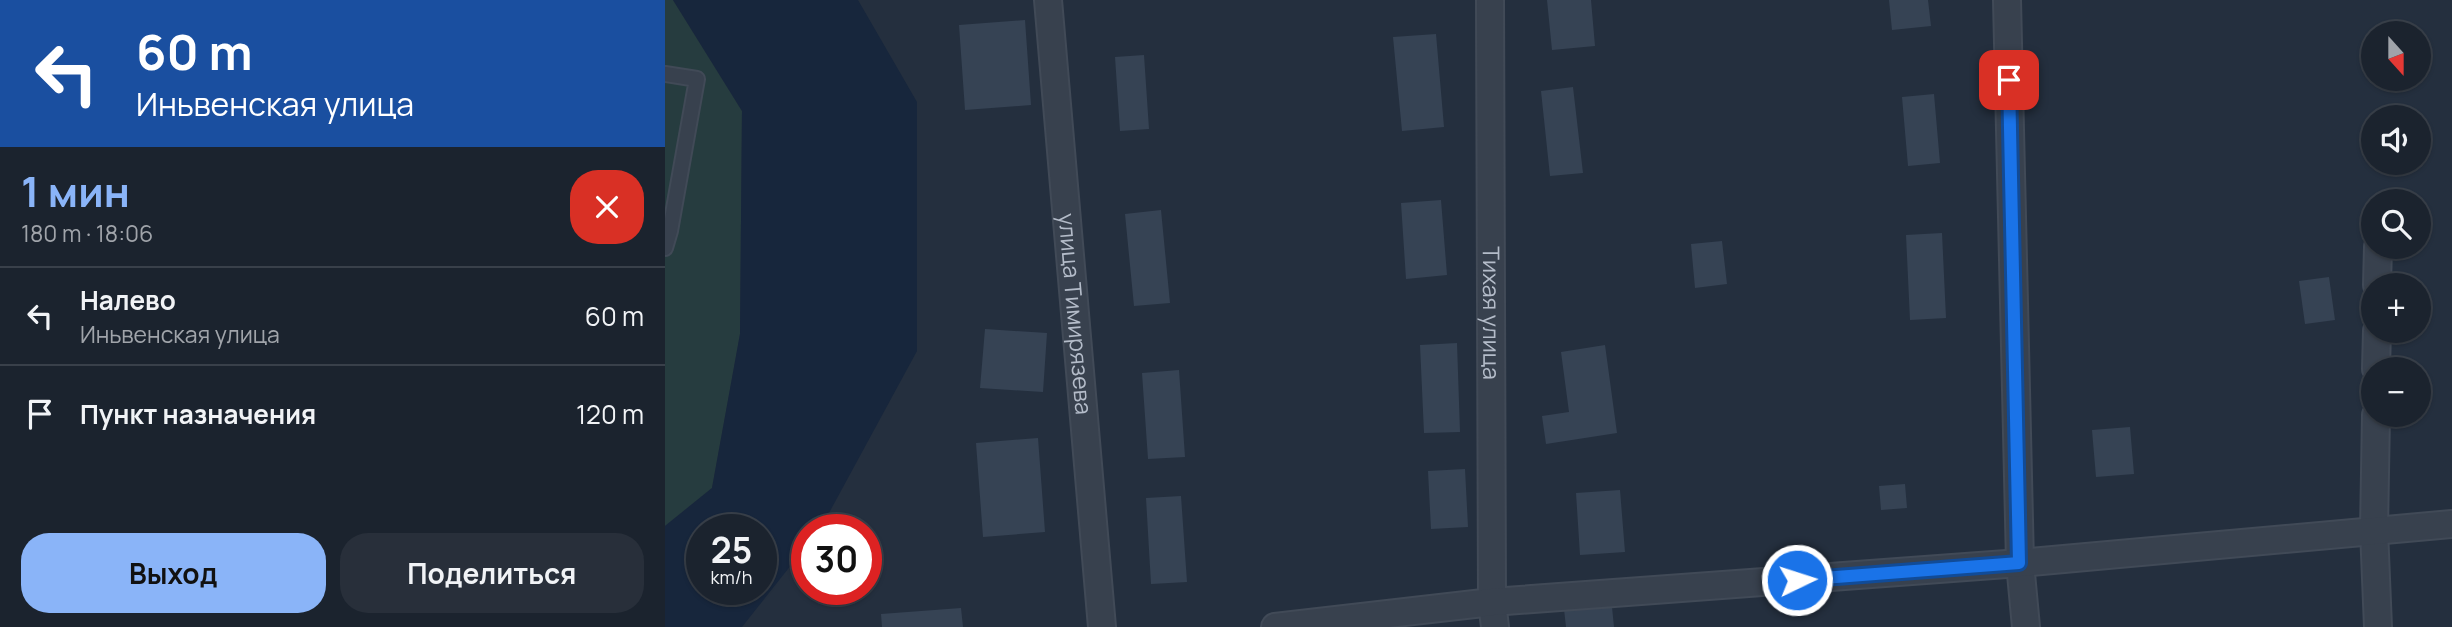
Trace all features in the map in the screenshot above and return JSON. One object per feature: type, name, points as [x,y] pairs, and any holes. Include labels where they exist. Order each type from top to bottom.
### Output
[{"type":"street","name":"улица Тимирязева","points":[[1048,0],[1102,627]]},
{"type":"street","name":"Тихая улица","points":[[1490,0],[1493,615]]},
{"type":"street","points":[[2007,0],[2019,563],[2026,627]]},
{"type":"street","points":[[2376,427],[2374,530],[2378,627]]},
{"type":"street","points":[[1275,627],[1493,615],[2452,524]]},
{"type":"lane","points":[[665,74],[697,79],[665,248]]},
{"type":"green space","points":[[665,0],[673,0],[742,111],[740,334],[712,488],[665,526]]},
{"type":"water","points":[[673,0],[858,0],[917,102],[917,351],[828,514],[791,514],[791,565],[777,583],[777,514],[686,514],[686,605],[759,605],[742,627],[665,627],[665,526],[712,488],[740,334],[742,111]]},
{"type":"building","points":[[1547,0],[1591,0],[1595,46],[1552,50]]},
{"type":"building","points":[[1889,0],[1928,0],[1931,26],[1892,30]]},
{"type":"building","points":[[1025,20],[1031,105],[965,110],[959,25]]},
{"type":"building","points":[[1436,34],[1444,127],[1402,131],[1393,37]]},
{"type":"building","points":[[1144,55],[1149,129],[1120,131],[1115,57]]},
{"type":"building","points":[[1573,87],[1583,173],[1550,176],[1541,91]]},
{"type":"building","points":[[1934,94],[1940,163],[1908,166],[1902,97]]},
{"type":"building","points":[[1441,200],[1447,275],[1406,279],[1401,203]]},
{"type":"building","points":[[1161,210],[1170,303],[1134,306],[1125,214]]},
{"type":"building","points":[[1942,233],[1946,318],[1910,320],[1906,235]]},
{"type":"building","points":[[1722,241],[1727,284],[1695,288],[1691,244]]},
{"type":"building","points":[[2329,277],[2335,320],[2305,324],[2299,281]]},
{"type":"building","points":[[985,329],[1047,333],[1043,392],[980,388]]},
{"type":"building","points":[[1457,343],[1460,432],[1424,433],[1420,345]]},
{"type":"building","points":[[1605,345],[1617,433],[1546,444],[1542,416],[1569,412],[1561,352]]},
{"type":"building","points":[[1179,370],[1185,457],[1148,459],[1142,373]]},
{"type":"building","points":[[2130,427],[2134,474],[2096,477],[2092,430]]},
{"type":"building","points":[[1038,438],[1045,532],[983,537],[976,443]]},
{"type":"building","points":[[1465,469],[1468,527],[1431,529],[1428,471]]},
{"type":"building","points":[[1905,484],[1907,508],[1881,510],[1879,486]]},
{"type":"building","points":[[1620,490],[1625,552],[1580,555],[1576,493]]},
{"type":"building","points":[[1181,496],[1187,582],[1151,584],[1146,498]]},
{"type":"building","points":[[1612,607],[1614,627],[1566,627],[1564,609]]},
{"type":"building","points":[[961,608],[963,627],[882,627],[881,614]]},
{"type":"route","points":[[1797,580],[2019,563],[2009,80]]}]
